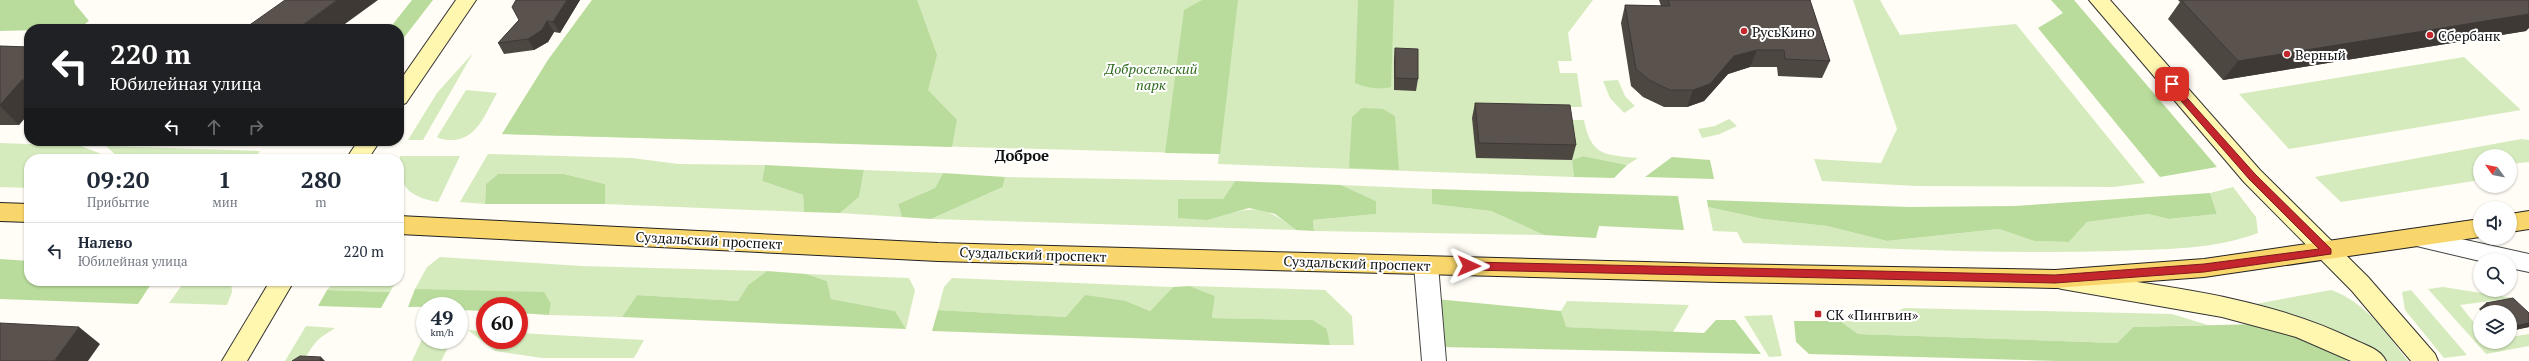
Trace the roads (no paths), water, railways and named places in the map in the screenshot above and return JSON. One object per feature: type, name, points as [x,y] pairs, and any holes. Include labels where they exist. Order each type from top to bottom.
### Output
[{"type":"main road","points":[[404,91],[466,0]]},
{"type":"main road","points":[[2099,0],[2252,176],[2360,284],[2426,361]]},
{"type":"main road","points":[[0,212],[24,213]]},
{"type":"main road","points":[[2517,222],[2529,220]]},
{"type":"main road","name":"Суздальский проспект","points":[[404,225],[938,252],[1426,265],[2055,279],[2204,268],[2473,229]]},
{"type":"main road","points":[[2055,279],[2228,309],[2290,323],[2348,346],[2374,361]]},
{"type":"main road","points":[[234,361],[279,286]]},
{"type":"street","points":[[2416,238],[2529,263]]},
{"type":"street","points":[[1426,265],[1434,361]]},
{"type":"place","name":"РусьКино","points":[[1744,31]]},
{"type":"place","name":"Сбербанк","points":[[2430,35]]},
{"type":"place","name":"Верный","points":[[2287,54]]},
{"type":"place","name":"СК «Пингвин»","points":[[1818,314]]},
{"type":"district","name":"Доброе","points":[[1022,155]]},
{"type":"park label","name":"Добросельский парк","points":[[1151,76]]}]
